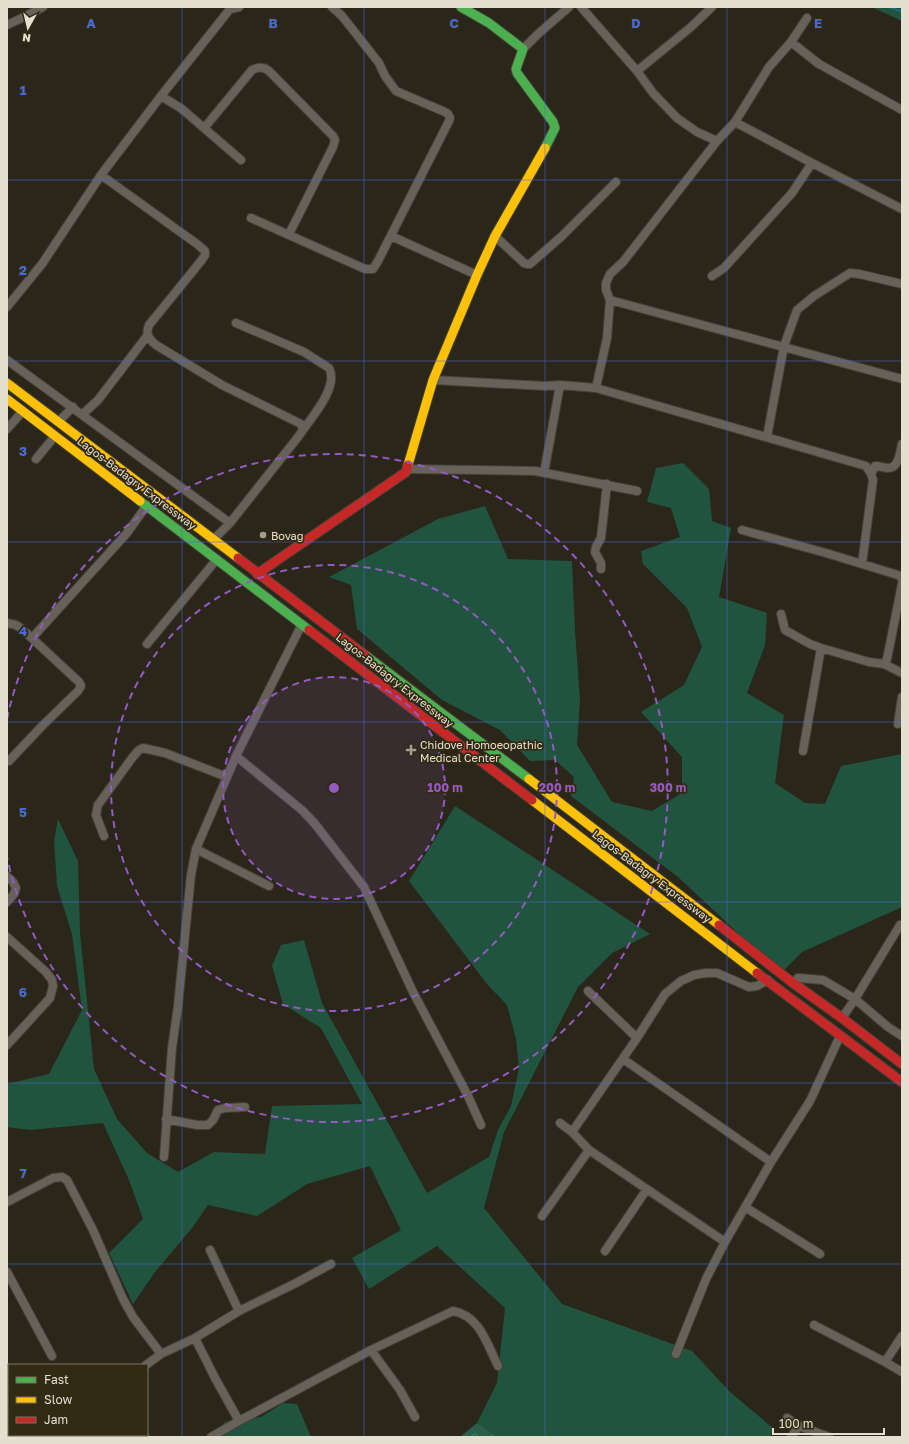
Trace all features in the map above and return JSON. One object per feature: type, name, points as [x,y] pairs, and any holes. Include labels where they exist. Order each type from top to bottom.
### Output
[{"type":"main road","points":[[257,574],[406,472],[432,380],[477,275],[495,236],[530,177],[555,128],[553,122],[517,73],[516,69],[523,48],[488,23],[461,7]]},
{"type":"main road","name":"Lagos-Badagry Expressway","points":[[7,383],[698,908],[793,983],[902,1064]]},
{"type":"main road","name":"Lagos-Badagry Expressway","points":[[7,399],[902,1082]]},
{"type":"street","points":[[7,25],[24,18],[43,7]]},
{"type":"street","points":[[251,218],[368,269],[375,267],[450,118],[445,112],[396,91],[379,63],[342,16],[332,7]]},
{"type":"street","points":[[523,48],[569,7]]},
{"type":"street","points":[[581,7],[637,71],[653,93],[677,118],[697,132],[717,141]]},
{"type":"street","points":[[637,71],[692,26],[712,7]]},
{"type":"street","points":[[7,307],[42,264],[102,175],[161,96],[233,8]]},
{"type":"street","points":[[596,388],[607,338],[610,300],[606,290],[606,283],[610,274],[623,262],[717,141],[735,122],[769,67],[791,42],[807,18]]},
{"type":"street","points":[[791,42],[819,64],[902,110]]},
{"type":"street","points":[[205,127],[252,70],[260,67],[269,71],[333,136],[335,140],[334,143],[289,234]]},
{"type":"street","points":[[161,96],[182,109],[205,127],[241,160]]},
{"type":"street","points":[[735,122],[902,209]]},
{"type":"street","points":[[712,276],[724,268],[792,193],[812,163]]},
{"type":"street","points":[[83,414],[98,400],[147,336],[148,325],[201,261],[205,254],[205,251],[197,244],[102,175]]},
{"type":"street","points":[[495,236],[524,263],[530,264],[562,236],[616,182]]},
{"type":"street","points":[[391,236],[477,275]]},
{"type":"street","points":[[767,437],[784,346],[792,320],[799,307],[847,274],[859,274],[902,284]]},
{"type":"street","points":[[610,300],[902,379]]},
{"type":"street","points":[[213,540],[230,523],[303,430],[319,408],[330,386],[332,378],[329,368],[304,352],[236,323]]},
{"type":"street","points":[[147,336],[156,345],[222,385],[301,424],[303,430]]},
{"type":"street","points":[[7,360],[83,414],[230,523]]},
{"type":"street","points":[[432,380],[545,386],[560,385],[596,388],[866,466],[873,480],[862,564]]},
{"type":"street","points":[[544,472],[560,385]]},
{"type":"street","points":[[58,422],[72,407]]},
{"type":"street","points":[[7,429],[23,411]]},
{"type":"street","points":[[36,459],[55,436]]},
{"type":"street","points":[[871,474],[875,466],[888,468],[895,465],[898,462],[902,444]]},
{"type":"street","points":[[407,468],[535,471],[637,491]]},
{"type":"street","points":[[601,569],[601,563],[595,552],[601,538],[607,484]]},
{"type":"street","points":[[32,638],[127,533],[147,505]]},
{"type":"street","points":[[742,530],[898,574],[902,580]]},
{"type":"street","points":[[147,644],[217,559]]},
{"type":"street","points":[[884,664],[887,659],[902,584]]},
{"type":"street","points":[[781,614],[785,630],[810,644],[869,662],[884,664],[902,673]]},
{"type":"street","points":[[7,623],[16,625],[32,638],[79,682],[80,688],[9,761]]},
{"type":"street","points":[[164,1157],[172,1048],[178,1006],[191,875],[196,849],[236,756],[302,624]]},
{"type":"street","points":[[803,751],[822,648]]},
{"type":"street","points":[[898,724],[902,697]]},
{"type":"street","points":[[104,836],[96,815],[98,805],[132,758],[139,750],[143,748],[165,753],[227,777]]},
{"type":"street","points":[[236,756],[302,811],[315,824],[364,887],[413,992],[468,1096],[480,1125]]},
{"type":"street","points":[[196,849],[268,886]]},
{"type":"street","points":[[7,876],[14,882],[16,888],[14,894],[7,902]]},
{"type":"street","points":[[842,1018],[900,925]]},
{"type":"street","points":[[7,936],[46,972],[52,980],[53,986],[50,998],[7,1045]]},
{"type":"street","points":[[572,1132],[623,1059],[665,994],[681,981],[694,975],[706,973],[716,973],[748,987],[756,986],[768,980]]},
{"type":"street","points":[[793,983],[798,978],[823,980],[855,999],[888,1028],[902,1036]]},
{"type":"street","points":[[588,990],[637,1038]]},
{"type":"street","points":[[676,1354],[706,1279],[725,1242],[771,1162],[810,1101],[840,1036]]},
{"type":"street","points":[[623,1059],[771,1162]]},
{"type":"street","points":[[166,1119],[197,1125],[208,1125],[221,1108],[245,1107]]},
{"type":"street","points":[[560,1123],[572,1132],[589,1150],[725,1242]]},
{"type":"street","points":[[542,1216],[589,1150]]},
{"type":"street","points":[[7,1202],[53,1178],[62,1178],[67,1180],[93,1230],[123,1300],[133,1317],[161,1354]]},
{"type":"street","points":[[605,1251],[647,1189]]},
{"type":"street","points":[[745,1207],[820,1254]]},
{"type":"street","points":[[210,1250],[239,1311]]},
{"type":"street","points":[[147,1364],[161,1354],[195,1338],[239,1311],[331,1264]]},
{"type":"street","points":[[7,1272],[52,1356]]},
{"type":"street","points":[[211,1437],[371,1350],[453,1312],[466,1315],[478,1326],[498,1366]]},
{"type":"street","points":[[814,1325],[902,1372]]},
{"type":"street","points":[[885,1362],[902,1336]]},
{"type":"street","points":[[195,1338],[239,1421]]},
{"type":"street","points":[[371,1350],[400,1390],[415,1417]]},
{"type":"street","points":[[787,1418],[799,1426],[829,1437]]},
{"type":"street","points":[[791,1437],[799,1426]]},
{"type":"green space","points":[[872,7],[902,7],[902,21],[876,9]]},
{"type":"green space","points":[[683,463],[709,489],[712,521],[731,528],[719,597],[767,613],[765,645],[747,693],[784,715],[775,783],[805,803],[825,804],[841,766],[902,754],[902,907],[802,952],[781,973],[678,877],[571,796],[574,777],[555,760],[530,761],[500,730],[442,700],[357,629],[351,585],[329,577],[438,519],[485,506],[508,559],[572,561],[580,700],[577,745],[612,802],[652,811],[682,793],[682,757],[641,712],[684,685],[702,647],[687,608],[643,564],[641,551],[680,537],[671,508],[647,502],[656,468]]},
{"type":"green space","points":[[455,806],[650,934],[612,953],[578,987],[504,1132],[484,1208],[562,1304],[692,1351],[730,1392],[774,1429],[770,1437],[497,1437],[477,1423],[497,1383],[505,1308],[437,1246],[369,1289],[352,1258],[401,1230],[370,1166],[307,1184],[257,1216],[208,1205],[192,1228],[155,1272],[133,1304],[109,1253],[143,1219],[129,1180],[103,1123],[30,1130],[7,1127],[7,1084],[49,1074],[82,1010],[72,934],[57,886],[54,841],[58,819],[78,861],[80,933],[94,1069],[117,1119],[147,1153],[178,1172],[214,1152],[265,1154],[272,1106],[362,1104],[321,1028],[283,1004],[272,966],[281,945],[304,940],[322,1003],[427,1193],[489,1157],[498,1130],[511,1106],[519,1068],[516,1039],[507,1005],[487,984],[409,881]]},
{"type":"green space","points":[[283,1403],[297,1404],[311,1437],[209,1437],[225,1422],[261,1417]]},
{"type":"green space","points":[[477,1423],[497,1437],[460,1437]]},
{"type":"green space","points":[[148,1432],[151,1437],[31,1436],[148,1436]]},
{"type":"waterway","points":[[890,7],[902,12]]},
{"type":"traffic: fast","points":[[461,7],[489,23],[523,49],[516,69],[517,73],[553,122],[555,128],[545,148]]},
{"type":"traffic: fast","points":[[140,501],[309,630]]},
{"type":"traffic: fast","points":[[365,655],[529,779]]},
{"type":"traffic: slow","points":[[408,465],[433,380],[477,275],[495,236],[545,148]]},
{"type":"traffic: slow","points":[[7,383],[238,558]]},
{"type":"traffic: slow","points":[[7,399],[140,501]]},
{"type":"traffic: slow","points":[[529,779],[719,925]]},
{"type":"traffic: slow","points":[[532,800],[757,973]]},
{"type":"traffic: jam","points":[[257,574],[406,472],[408,465]]},
{"type":"traffic: jam","points":[[238,558],[365,655]]},
{"type":"traffic: jam","points":[[309,630],[532,800]]},
{"type":"traffic: jam","points":[[719,925],[793,983],[902,1064]]},
{"type":"traffic: jam","points":[[757,973],[902,1082]]},
{"type":"place","name":"Bovag","points":[[263,535]]},
{"type":"place","name":"Chidove Homoeopathic Medical Center","points":[[411,750]]}]
